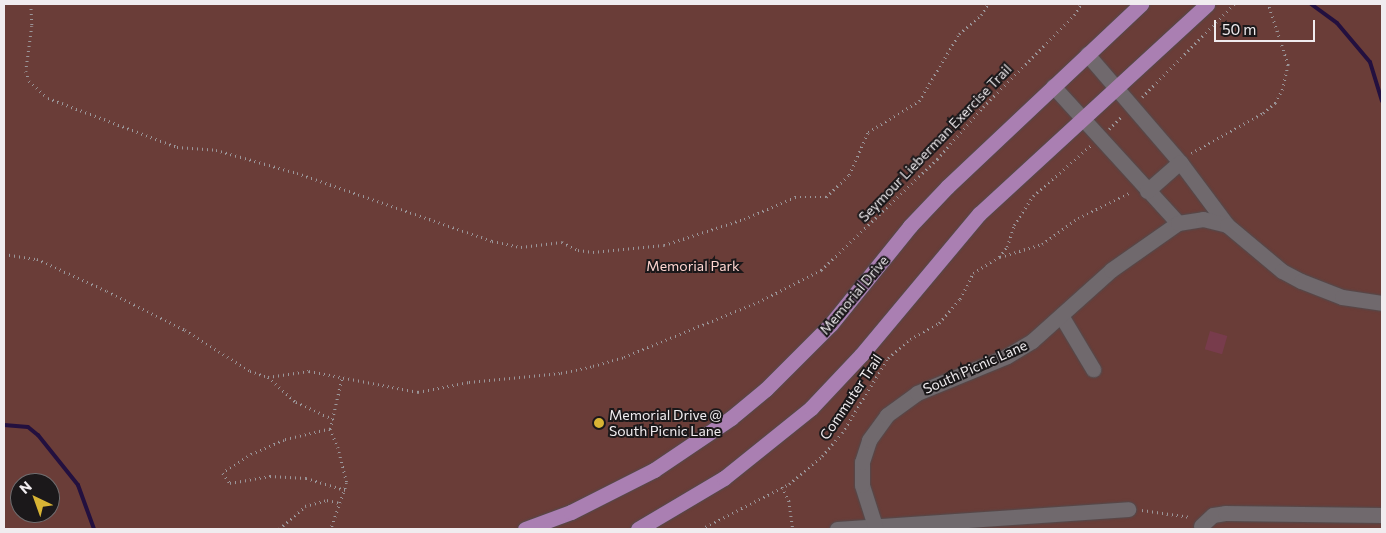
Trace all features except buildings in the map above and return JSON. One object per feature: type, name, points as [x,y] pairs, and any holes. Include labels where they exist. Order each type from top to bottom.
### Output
[{"type":"main road","name":"Memorial Drive","points":[[525,529],[571,512],[654,470],[731,418],[766,389],[831,324],[928,207],[1141,4]]},
{"type":"main road","points":[[638,529],[724,478],[811,408],[862,355],[979,214],[1207,4]]},
{"type":"street","name":"South Picnic Lane","points":[[1087,54],[1117,86],[1180,162],[1227,225],[1282,271],[1301,281],[1342,297],[1382,303]]},
{"type":"street","points":[[1053,86],[1178,223]]},
{"type":"street","points":[[1147,191],[1180,162]]},
{"type":"street","name":"South Picnic Lane","points":[[876,528],[862,485],[862,462],[869,440],[888,415],[917,392],[1018,350],[1062,317],[1111,270],[1178,223],[1203,219],[1227,225]]},
{"type":"street","points":[[1062,317],[1093,369]]},
{"type":"street","points":[[837,529],[876,528],[1128,509]]},
{"type":"street","points":[[1201,526],[1213,515],[1225,513],[1382,515]]},
{"type":"path","points":[[32,4],[32,26],[26,71],[28,81],[48,98],[177,146],[216,150],[298,173],[492,241],[521,247],[554,241],[593,252],[664,245],[744,219],[795,197],[826,197],[849,175],[868,132],[919,101],[959,34],[982,15],[988,4]]},
{"type":"path","name":"Seymour Lieberman Exercise Trail","points":[[4,254],[37,259],[107,290],[185,330],[250,372],[268,377],[309,372],[418,392],[469,382],[561,373],[624,356],[793,286],[821,270],[892,204],[1074,16],[1081,4]]},
{"type":"path","points":[[1142,97],[1234,4]]},
{"type":"path","points":[[1180,162],[1216,136],[1263,113],[1274,103],[1282,90],[1288,65],[1268,4]]},
{"type":"path","points":[[1110,128],[1127,111]]},
{"type":"path","name":"Commuter Trail","points":[[701,529],[782,487],[822,456],[842,432],[888,358],[910,340],[938,323],[960,299],[973,273],[999,257],[1007,247],[1022,209],[1033,196],[1093,144]]},
{"type":"path","points":[[999,257],[1042,244],[1078,218],[1129,192],[1147,191]]},
{"type":"path","points":[[268,377],[296,402],[333,419]]},
{"type":"path","points":[[331,529],[347,483],[338,447],[330,429],[335,415],[342,377]]},
{"type":"path","points":[[330,429],[284,440],[252,454],[223,473],[230,484],[270,476],[306,478],[345,490]]},
{"type":"path","points":[[782,487],[789,501],[793,528]]},
{"type":"path","points":[[279,529],[305,506],[327,500],[340,503]]},
{"type":"path","points":[[1128,509],[1188,516],[1201,526]]},
{"type":"green space","name":"Memorial Park","points":[[4,4],[1382,4],[1382,529],[4,529]]},
{"type":"waterway","points":[[1311,4],[1337,23],[1370,62],[1382,101]]},
{"type":"waterway","points":[[4,425],[28,427],[38,435],[78,485],[94,529]]},
{"type":"place","name":"Memorial Drive @ South Picnic Lane","points":[[599,423]]}]
